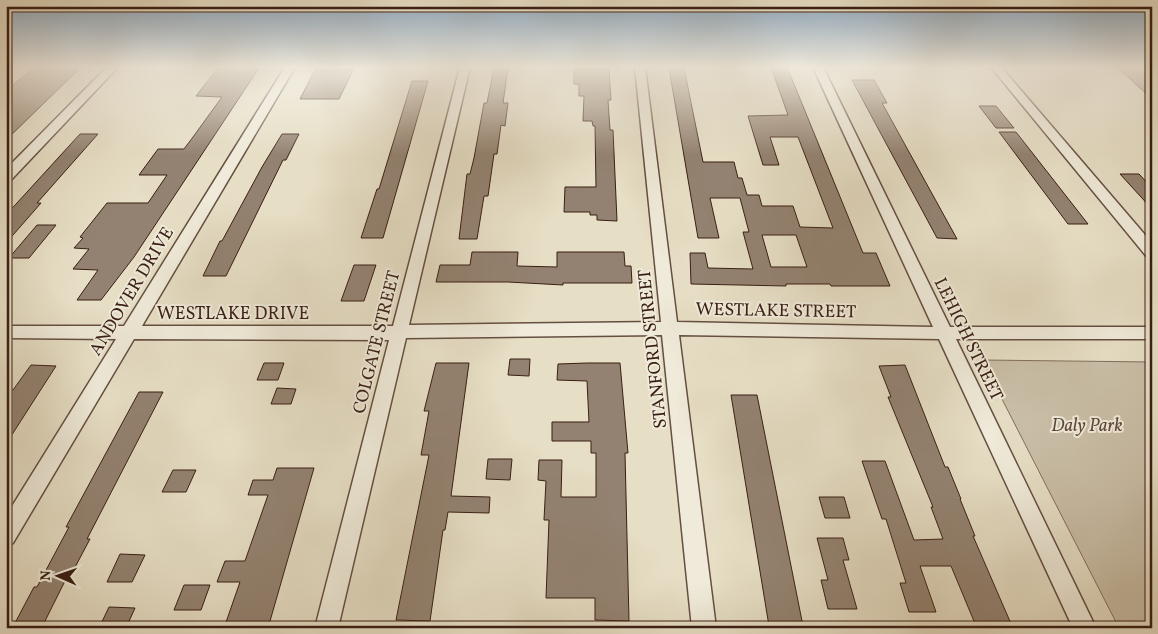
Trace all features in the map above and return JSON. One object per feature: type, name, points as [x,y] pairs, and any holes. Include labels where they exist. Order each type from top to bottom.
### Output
[{"type":"street","points":[[6,177],[84,97]]},
{"type":"street","name":"ANDOVER DRIVE","points":[[6,536],[272,97]]},
{"type":"street","name":"COLGATE STREET","points":[[326,628],[458,97]]},
{"type":"street","name":"STANFORD STREET","points":[[643,97],[704,628]]},
{"type":"street","name":"LEHIGH STREET","points":[[832,97],[1085,628]]},
{"type":"street","points":[[1021,97],[1152,253]]},
{"type":"street","name":"WESTLAKE STREET","points":[[400,331],[670,329],[944,333],[1152,333]]},
{"type":"street","name":"WESTLAKE DRIVE","points":[[6,332],[380,334],[400,331]]},
{"type":"green space","name":"Daly Park","points":[[982,360],[1152,362],[1152,628],[1119,628]]},
{"type":"building","points":[[6,97],[51,97],[6,140]]},
{"type":"building","points":[[211,97],[240,97],[134,257],[101,300],[77,300],[98,270],[73,269],[89,249],[74,248],[83,238],[80,237],[107,203],[148,203],[167,175],[139,175],[158,149],[184,149],[222,97]]},
{"type":"building","points":[[301,97],[340,97],[339,99],[300,99]]},
{"type":"building","points":[[407,97],[424,97],[383,238],[361,238],[377,189],[379,189]]},
{"type":"building","points":[[488,97],[504,97],[503,103],[508,103],[505,126],[501,125],[497,154],[494,154],[488,196],[484,196],[477,239],[459,239],[467,174],[470,174],[474,158],[484,103],[487,103]]},
{"type":"building","points":[[584,97],[611,97],[611,100],[608,100],[610,130],[613,130],[617,221],[597,220],[597,215],[590,215],[590,212],[564,212],[565,187],[596,187],[595,126],[593,126],[592,121],[583,121]]},
{"type":"building","points":[[674,97],[690,97],[703,162],[734,162],[738,178],[742,178],[747,195],[759,195],[762,206],[793,206],[800,227],[833,228],[798,137],[770,137],[779,165],[763,165],[748,116],[788,115],[781,97],[799,97],[863,253],[876,253],[890,286],[691,284],[690,253],[705,253],[708,268],[753,269],[743,232],[749,232],[740,198],[710,198],[719,238],[698,238]],"holes":[[[762,235],[796,235],[807,267],[771,267]]]},
{"type":"building","points":[[861,97],[883,97],[887,103],[882,103],[957,239],[937,238]]},
{"type":"building","points":[[979,106],[996,106],[1014,128],[996,128]]},
{"type":"building","points":[[999,132],[1016,132],[1088,224],[1068,224]]},
{"type":"building","points":[[80,134],[98,134],[37,203],[41,203],[6,243],[6,215]]},
{"type":"building","points":[[282,134],[299,134],[286,160],[283,160],[226,276],[203,276],[220,241],[222,241]]},
{"type":"building","points":[[1120,174],[1139,174],[1152,188],[1152,209]]},
{"type":"building","points":[[37,225],[56,225],[29,258],[9,258]]},
{"type":"building","points":[[472,252],[518,252],[517,266],[557,267],[557,252],[624,252],[625,266],[631,266],[632,283],[563,283],[563,285],[508,282],[436,282],[440,265],[470,265]]},
{"type":"building","points":[[354,265],[376,265],[364,301],[341,301]]},
{"type":"building","points":[[510,359],[530,359],[529,376],[508,375]]},
{"type":"building","points":[[264,363],[284,363],[278,380],[257,380]]},
{"type":"building","points":[[436,363],[469,363],[451,496],[490,497],[489,513],[448,512],[445,530],[443,530],[430,621],[396,620],[429,455],[421,455],[429,411],[424,411]]},
{"type":"building","points":[[620,363],[628,453],[625,453],[629,621],[595,620],[595,598],[546,598],[549,520],[544,520],[546,481],[538,480],[539,460],[562,460],[561,497],[596,497],[596,453],[591,453],[591,441],[552,441],[552,422],[589,422],[587,381],[557,380],[558,364]]},
{"type":"building","points":[[31,365],[56,366],[6,444],[6,390],[13,390]]},
{"type":"building","points":[[905,365],[945,467],[948,467],[961,499],[975,536],[973,536],[1012,626],[976,626],[951,566],[920,566],[936,612],[909,612],[900,583],[906,583],[886,519],[882,519],[862,461],[885,461],[914,540],[943,539],[931,507],[933,507],[888,397],[891,397],[879,366]]},
{"type":"building","points":[[277,388],[296,389],[291,404],[271,404]]},
{"type":"building","points":[[139,392],[163,392],[87,539],[90,539],[73,571],[70,571],[44,623],[15,623],[34,587],[37,587],[69,527],[66,527]]},
{"type":"building","points":[[731,395],[757,395],[803,626],[769,626]]},
{"type":"building","points":[[488,459],[512,459],[510,480],[486,479]]},
{"type":"building","points":[[277,468],[314,468],[268,628],[224,628],[240,582],[217,582],[225,561],[245,561],[268,495],[248,495],[253,480],[273,480]]},
{"type":"building","points":[[173,470],[196,470],[186,492],[162,492]]},
{"type":"building","points":[[819,497],[844,497],[850,518],[825,518]]},
{"type":"building","points":[[817,538],[843,538],[849,560],[843,560],[857,609],[828,609],[821,580],[828,580]]},
{"type":"building","points":[[120,554],[145,555],[132,582],[107,582]]},
{"type":"building","points":[[184,585],[210,585],[201,610],[174,610]]},
{"type":"building","points":[[109,607],[135,608],[126,628],[99,628]]}]
